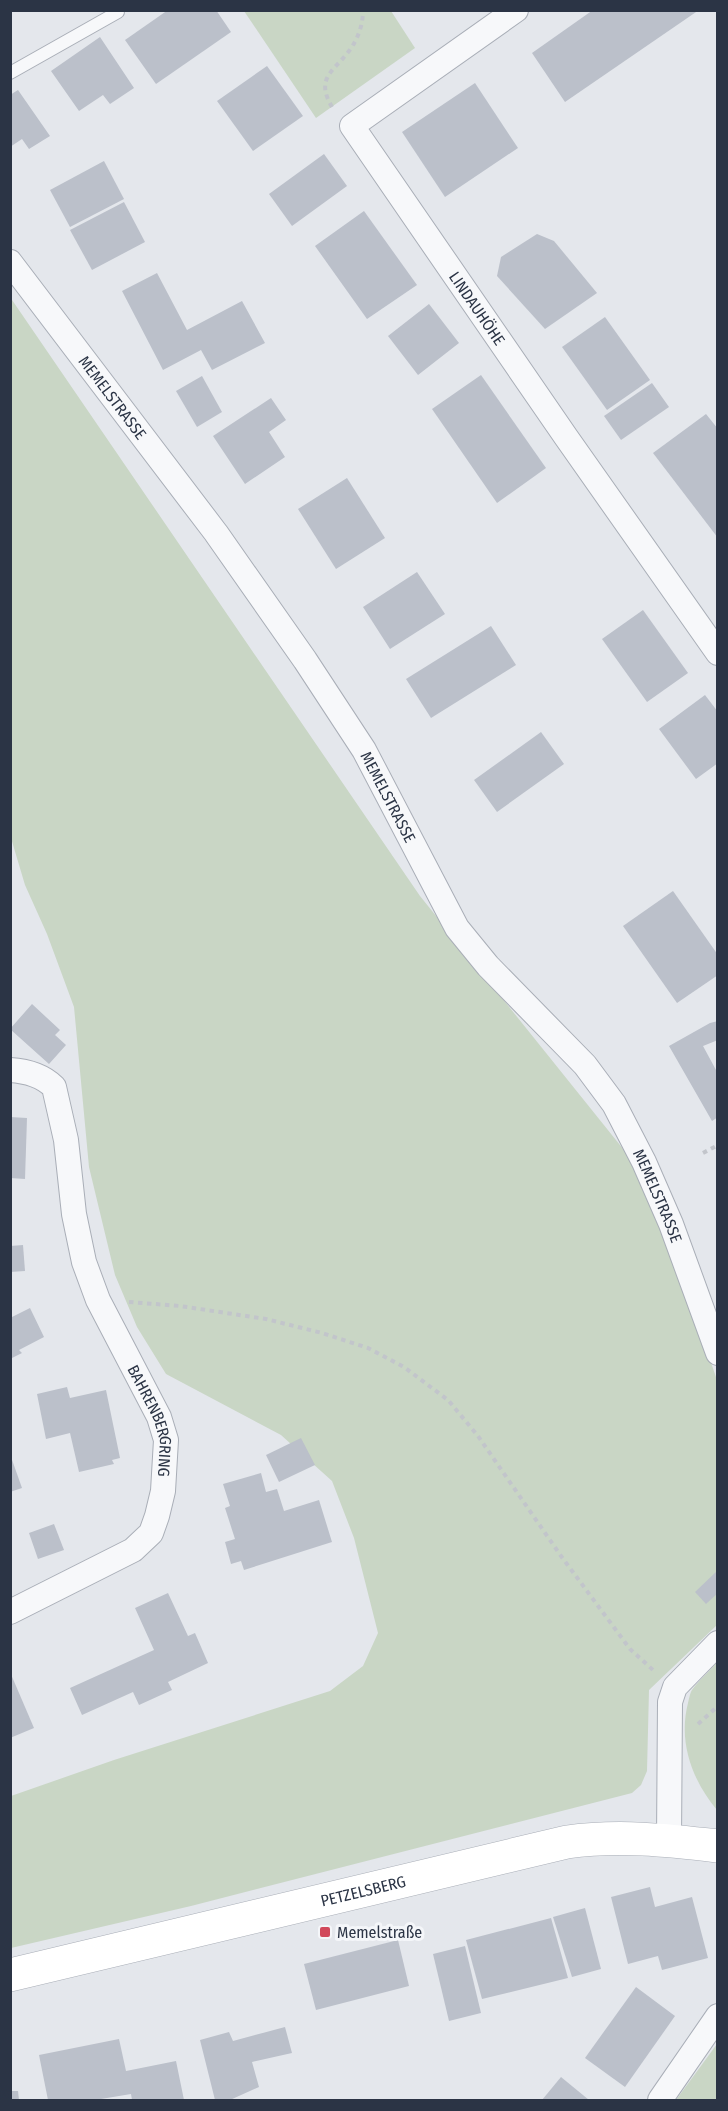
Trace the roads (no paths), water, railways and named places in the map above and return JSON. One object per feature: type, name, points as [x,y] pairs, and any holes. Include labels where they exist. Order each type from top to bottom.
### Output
[{"type":"main road","name":"PETZELSBERG","points":[[10,1975],[567,1842],[635,1837],[717,1846]]},
{"type":"street","name":"LINDAUHÖHE","points":[[516,10],[352,126],[717,653]]},
{"type":"street","name":"MEMELSTRASSE","points":[[10,262],[216,533],[305,660],[364,750],[457,928],[488,966],[585,1065],[614,1104],[644,1162],[671,1224],[717,1353]]},
{"type":"street","name":"BAHRENBERGRING","points":[[10,1070],[37,1076],[54,1087],[66,1140],[74,1214],[84,1262],[98,1300],[159,1417],[166,1440],[163,1491],[158,1516],[151,1533],[133,1550],[10,1612]]},
{"type":"street","points":[[669,1840],[670,1702],[675,1687],[717,1642]]},
{"type":"street","points":[[660,2100],[717,2016]]},
{"type":"lane","points":[[10,73],[118,12]]},
{"type":"place","name":"Memelstraße","points":[[325,1932]]}]
